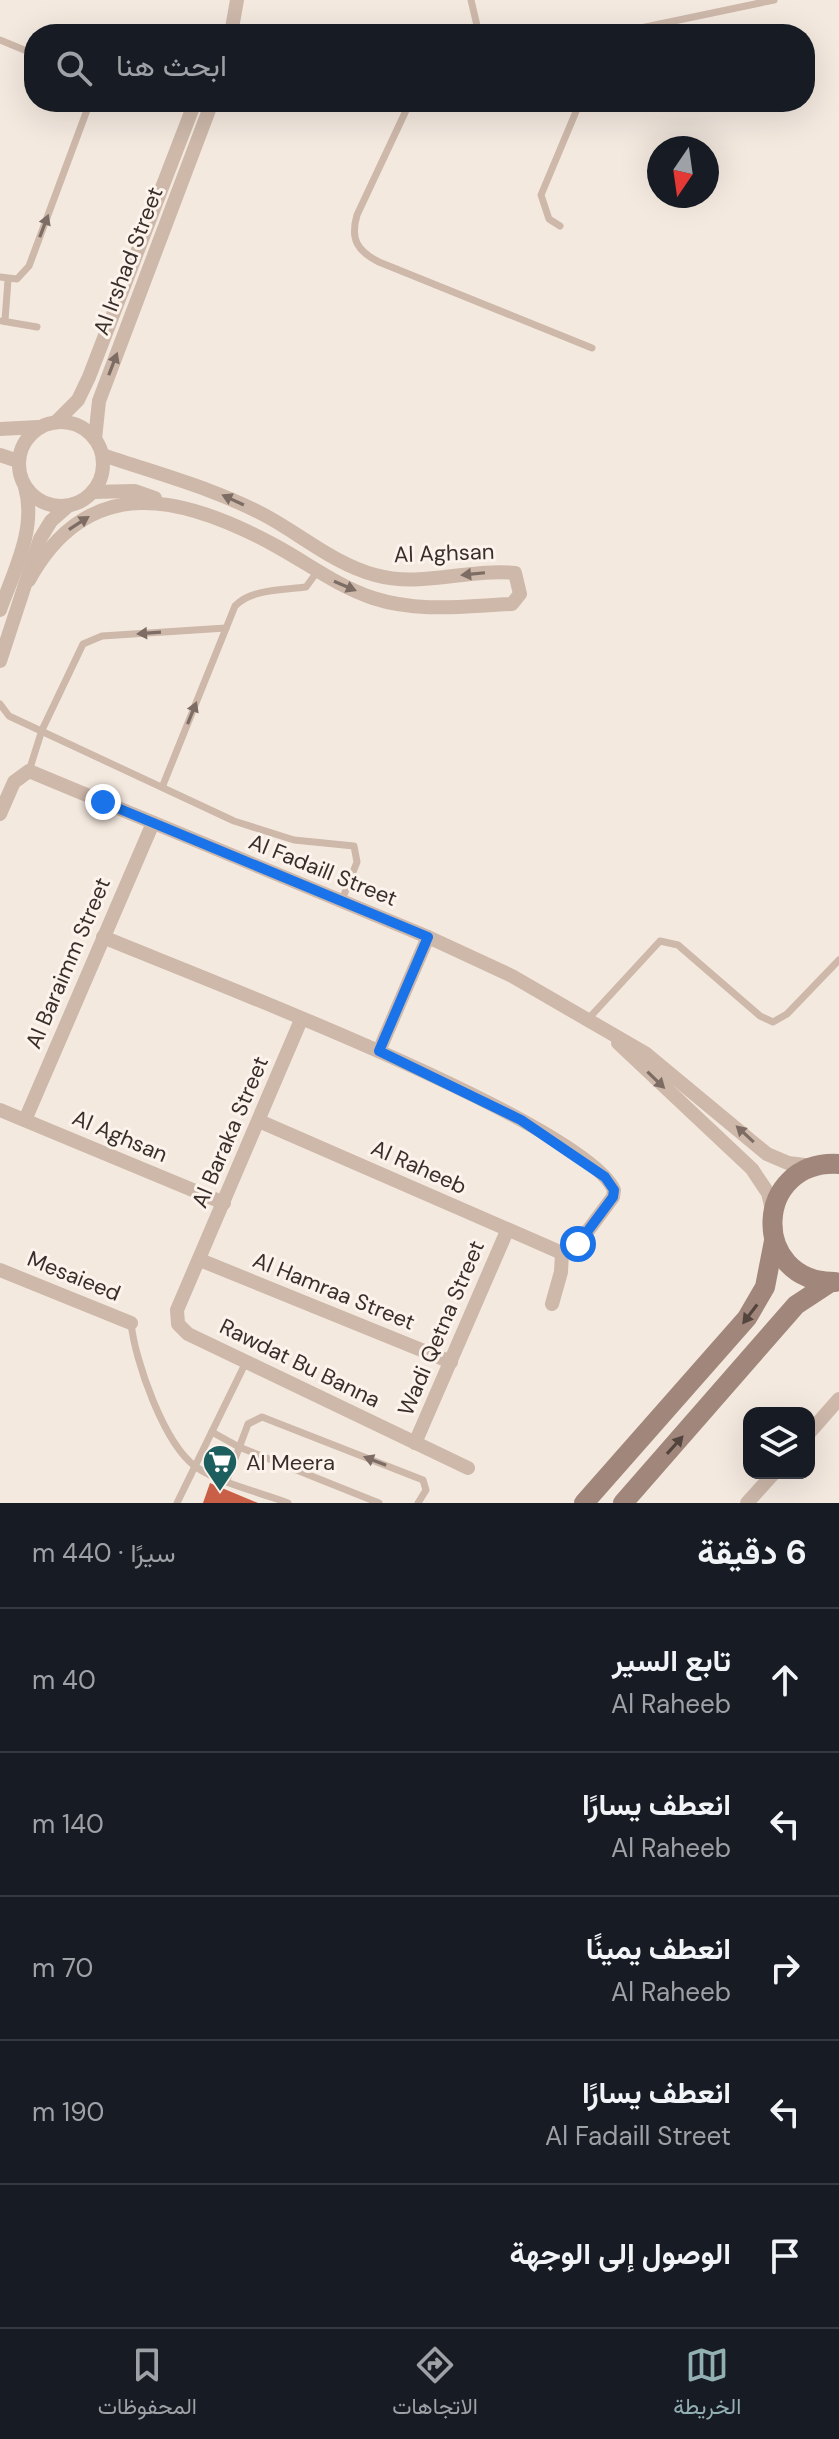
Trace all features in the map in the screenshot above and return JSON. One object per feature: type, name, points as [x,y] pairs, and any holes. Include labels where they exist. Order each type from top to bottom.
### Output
[{"type":"main road","points":[[584,1503],[753,1310],[768,1278],[774,1241],[772,1213],[786,1184],[830,1163]]},
{"type":"main road","points":[[774,1241],[784,1260],[800,1274],[835,1282]]},
{"type":"main road","points":[[623,1503],[796,1305],[835,1282]]},
{"type":"street","points":[[232,24],[237,0]]},
{"type":"street","name":"Al Irshad Street","points":[[49,424],[78,400],[89,377],[191,112]]},
{"type":"street","name":"Al Irshad Street","points":[[95,439],[99,401],[208,112]]},
{"type":"street","points":[[0,610],[28,523],[30,503],[18,461],[23,444],[49,424]]},
{"type":"street","points":[[0,429],[49,424],[78,425],[95,439],[103,455],[101,477],[92,492],[68,506],[46,529],[0,661]]},
{"type":"street","points":[[0,455],[18,461]]},
{"type":"street","name":"Al Aghsan","points":[[29,580],[53,543],[88,516],[131,502],[153,500],[229,524],[372,598],[418,609],[512,604],[520,594],[521,584],[515,573],[416,580],[374,575],[324,554],[269,518],[223,495],[103,455]]},
{"type":"street","points":[[25,487],[44,503],[68,506]]},
{"type":"street","name":"Al Aghsan","points":[[92,492],[135,491],[174,506]]},
{"type":"street","points":[[0,814],[14,782],[26,772]]},
{"type":"street","name":"Al Fadaill Street","points":[[26,772],[428,937],[512,976],[595,1022],[661,1065],[767,1154],[788,1163],[830,1163]]},
{"type":"street","name":"Al Baraimm Street","points":[[25,1120],[153,823]]},
{"type":"street","points":[[103,937],[379,1051],[521,1120],[565,1147],[611,1183],[614,1190],[608,1206],[578,1244],[562,1253],[561,1272],[552,1304]]},
{"type":"street","points":[[379,1051],[428,937]]},
{"type":"street","name":"Al Baraka Street","points":[[200,1260],[301,1020]]},
{"type":"street","name":"Al Fadaill Street","points":[[595,1022],[752,1169],[768,1193],[772,1213]]},
{"type":"street","name":"Al Aghsan","points":[[0,1110],[224,1203]]},
{"type":"street","name":"Al Raheeb","points":[[259,1121],[562,1253]]},
{"type":"street","name":"Wadi Qetna Street","points":[[415,1443],[507,1231]]},
{"type":"street","name":"Al Hamraa Street","points":[[200,1260],[451,1362]]},
{"type":"street","name":"Rawdat Bu Banna","points":[[200,1260],[177,1310],[178,1324],[188,1334],[468,1468]]},
{"type":"street","name":"Mesaieed","points":[[0,1270],[131,1323]]},
{"type":"street","points":[[815,1426],[839,1399]]},
{"type":"street","points":[[747,1503],[769,1479]]},
{"type":"lane","points":[[471,0],[477,24]]},
{"type":"lane","points":[[660,24],[774,0]]},
{"type":"lane","points":[[0,40],[24,50]]},
{"type":"lane","points":[[37,327],[2,321],[4,278],[24,274],[29,266],[86,112]]},
{"type":"lane","points":[[405,112],[357,215],[353,229],[356,244],[365,255],[379,262],[592,348]]},
{"type":"lane","points":[[560,226],[549,219],[542,208],[541,195],[576,112]]},
{"type":"lane","points":[[163,785],[226,628],[243,598],[306,587],[317,572]]},
{"type":"lane","points":[[26,772],[42,730],[83,644],[102,636],[226,628]]},
{"type":"lane","points":[[0,704],[9,716],[163,785],[234,821],[294,840],[354,846],[357,862],[341,901]]},
{"type":"lane","points":[[595,1022],[660,941],[673,941],[760,1016],[773,1022],[787,1014],[839,960]]},
{"type":"lane","points":[[131,1323],[141,1373],[151,1397],[164,1424],[195,1466],[288,1503]]},
{"type":"lane","points":[[177,1503],[246,1362]]},
{"type":"lane","points":[[227,1480],[248,1424],[262,1417],[423,1480],[426,1490],[418,1503]]},
{"type":"lane","points":[[212,1432],[239,1447],[379,1503]]},
{"type":"building","name":"Al Meera","points":[[210,1483],[258,1503],[203,1503]]},
{"type":"place","name":"Al Meera","points":[[220,1493]]},
{"type":"route","points":[[103,802],[428,937],[379,1051],[521,1120],[605,1177],[614,1190],[613,1197],[578,1244]]}]
